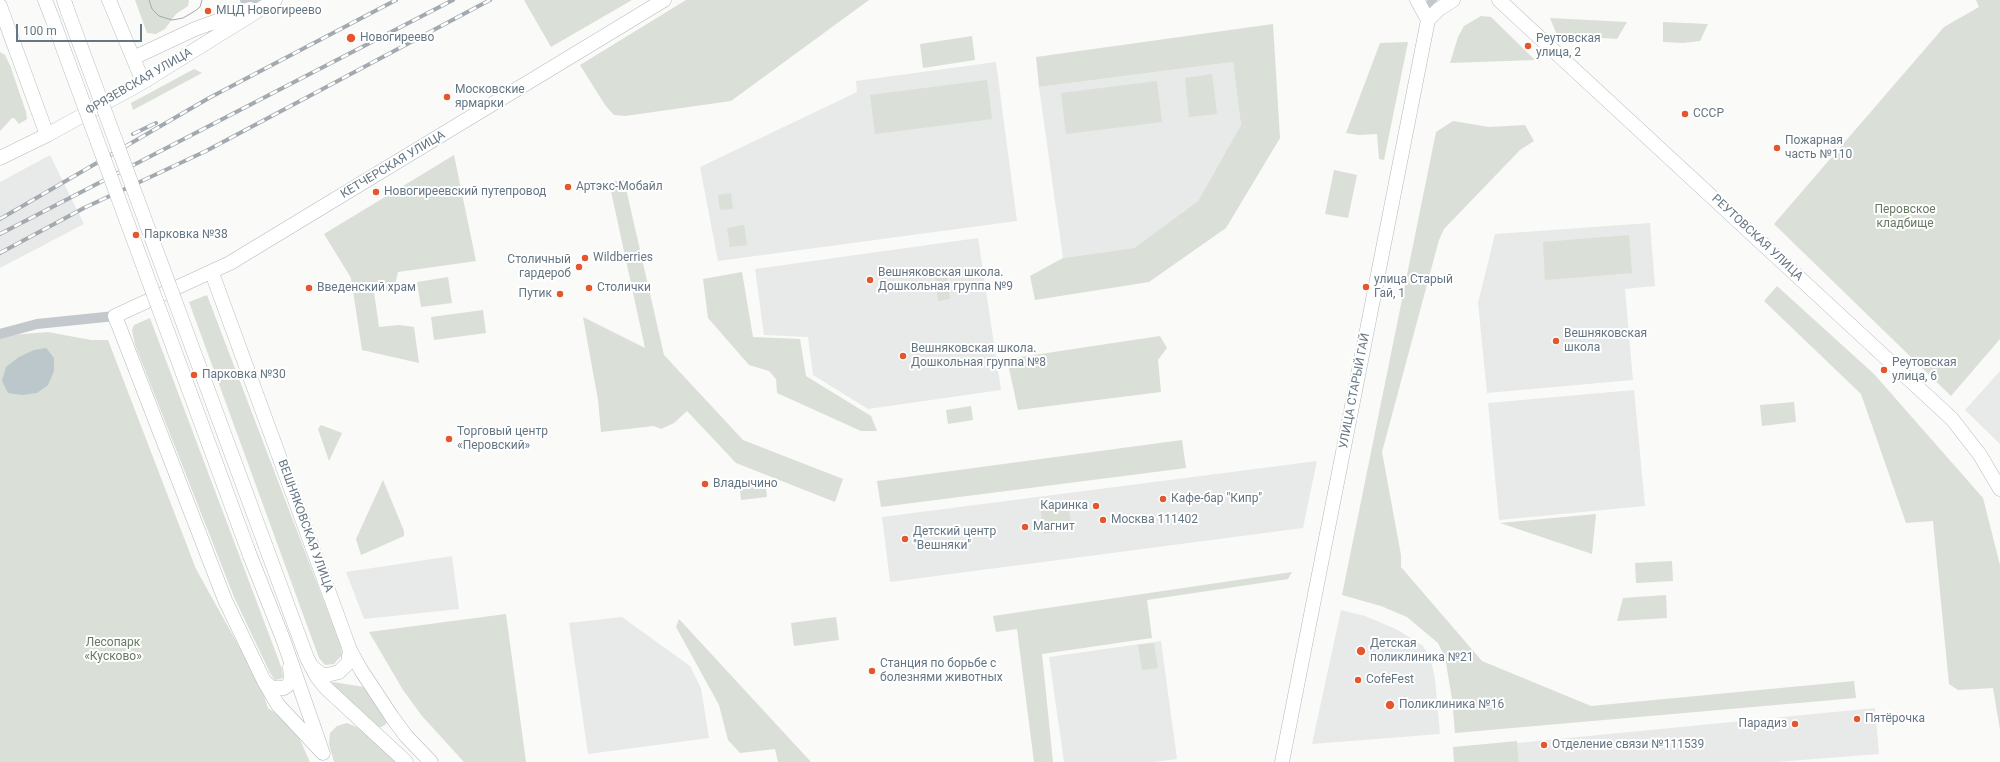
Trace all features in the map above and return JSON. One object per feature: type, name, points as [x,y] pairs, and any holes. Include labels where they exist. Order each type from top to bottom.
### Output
[{"type":"main road","points":[[45,0],[283,639],[325,758]]},
{"type":"main road","points":[[109,0],[143,82]]},
{"type":"main road","name":"КЕТЧЕРСКАЯ УЛИЦА","points":[[114,316],[212,272],[338,198],[664,0]]},
{"type":"main road","points":[[1416,0],[1428,20],[1439,9],[1453,0]]},
{"type":"main road","name":"РЕУТОВСКАЯ УЛИЦА","points":[[1499,0],[1952,419],[1980,455],[2000,489]]},
{"type":"main road","points":[[133,58],[195,29],[273,1]]},
{"type":"main road","name":"ФРЯЗЕВСКАЯ УЛИЦА","points":[[0,158],[143,82],[273,1]]},
{"type":"main road","points":[[0,6],[47,134]]},
{"type":"main road","points":[[66,6],[310,664],[326,688],[406,762]]},
{"type":"main road","name":"УЛИЦА СТАРЫЙ ГАЙ","points":[[1282,762],[1428,20]]},
{"type":"main road","name":"ВЕШНЯКОВСКАЯ УЛИЦА","points":[[212,272],[353,654],[392,717],[418,749],[431,762]]},
{"type":"main road","points":[[114,316],[226,600],[264,681],[278,705],[325,758]]},
{"type":"main road","points":[[264,681],[272,688],[278,689],[288,685],[291,680],[292,673],[283,639]]},
{"type":"main road","points":[[310,664],[321,674],[334,674],[345,668],[353,654]]},
{"type":"main road","points":[[412,762],[418,749]]},
{"type":"street","points":[[245,0],[247,2],[273,1]]},
{"type":"street","name":"УЛИЦА СТАРЫЙ ГАЙ","points":[[1428,20],[1432,0]]},
{"type":"street","points":[[0,334],[37,324],[114,316]]},
{"type":"shaded area","points":[[996,62],[1017,221],[718,261],[700,167],[857,92],[856,81]]},
{"type":"shaded area","points":[[1233,62],[1241,125],[1198,201],[1134,248],[1063,258],[1039,87]]},
{"type":"shaded area","points":[[50,155],[84,224],[0,268],[0,182]]},
{"type":"shaded area","name":"Вешняковская школа","points":[[1650,223],[1655,286],[1625,289],[1633,380],[1487,393],[1478,303],[1495,234]]},
{"type":"shaded area","points":[[978,238],[1001,390],[868,409],[813,375],[808,337],[764,335],[755,269]]},
{"type":"shaded area","points":[[46,348],[54,358],[54,371],[48,385],[37,393],[22,395],[8,393],[2,381],[6,367],[19,357],[34,350]]},
{"type":"shaded area","points":[[2000,371],[2000,444],[1965,410]]},
{"type":"shaded area","points":[[1634,390],[1645,506],[1499,520],[1488,403]]},
{"type":"shaded area","points":[[1317,461],[1303,528],[890,582],[882,517]]},
{"type":"shaded area","points":[[452,556],[459,609],[364,619],[346,572]]},
{"type":"shaded area","points":[[1341,610],[1365,616],[1398,630],[1423,646],[1431,660],[1435,679],[1440,734],[1312,744]]},
{"type":"shaded area","points":[[622,617],[690,666],[701,688],[709,738],[588,754],[569,623]]},
{"type":"shaded area","points":[[1161,641],[1177,759],[1153,762],[1064,762],[1049,657]]},
{"type":"shaded area","points":[[1875,708],[1879,754],[1777,762],[1519,762],[1517,743]]},
{"type":"green space","points":[[135,0],[189,0],[188,6],[176,14],[165,29],[156,34],[147,33]]},
{"type":"green space","points":[[524,0],[632,0],[551,47]]},
{"type":"green space","points":[[686,0],[869,0],[731,101],[625,116],[614,115],[605,105],[580,65]]},
{"type":"green space","name":"Перовское кладбище","points":[[1976,0],[2000,0],[2000,339],[1951,396],[1774,224],[1944,27],[1979,7]]},
{"type":"green space","points":[[1481,16],[1491,17],[1535,60],[1450,63],[1458,37],[1464,26]]},
{"type":"green space","points":[[1550,18],[1627,22],[1617,39],[1557,35]]},
{"type":"green space","points":[[1663,22],[1708,24],[1700,41],[1683,43],[1663,42]]},
{"type":"green space","points":[[1273,24],[1280,138],[1226,228],[1149,282],[1035,300],[1030,276],[1063,258],[1134,248],[1198,201],[1241,125],[1233,62],[1039,87],[1036,57]]},
{"type":"green space","points":[[972,36],[975,60],[923,68],[920,44]]},
{"type":"green space","points":[[1408,42],[1384,160],[1379,159],[1377,134],[1359,135],[1346,133],[1380,43]]},
{"type":"green space","points":[[0,52],[5,55],[10,65],[27,119],[19,124],[14,118],[12,118],[0,131]]},
{"type":"green space","points":[[194,69],[202,73],[133,110],[131,103]]},
{"type":"green space","points":[[1212,74],[1217,114],[1189,117],[1185,78]]},
{"type":"green space","points":[[987,80],[992,119],[875,134],[870,95]]},
{"type":"green space","points":[[1157,81],[1162,122],[1066,134],[1061,93]]},
{"type":"green space","points":[[1453,121],[1489,127],[1525,125],[1534,141],[1520,150],[1444,229],[1439,240],[1382,452],[1401,555],[1401,567],[1482,661],[1591,706],[1854,681],[1856,698],[1455,733],[1452,699],[1445,657],[1438,643],[1407,617],[1381,606],[1342,595],[1436,132]]},
{"type":"green space","points":[[454,155],[476,261],[398,272],[394,289],[374,292],[379,327],[399,325],[414,327],[419,363],[362,350],[351,278],[324,234]]},
{"type":"green space","points":[[1334,170],[1357,175],[1348,218],[1325,214]]},
{"type":"green space","points":[[624,180],[664,355],[743,440],[843,479],[835,502],[736,463],[687,411],[674,423],[661,429],[654,426],[601,432],[598,400],[583,317],[645,348],[609,182]]},
{"type":"green space","points":[[731,193],[733,209],[720,210],[718,195]]},
{"type":"green space","points":[[744,225],[747,245],[730,247],[727,228]]},
{"type":"green space","points":[[1629,235],[1632,273],[1545,280],[1543,242]]},
{"type":"green space","points":[[742,272],[753,337],[800,339],[806,376],[871,416],[877,431],[861,431],[777,393],[776,379],[769,371],[749,365],[708,318],[703,279]]},
{"type":"green space","points":[[947,276],[950,299],[938,301],[935,277]]},
{"type":"green space","points":[[448,277],[452,303],[421,307],[417,282]]},
{"type":"green space","points":[[1777,286],[1874,374],[1983,498],[2000,565],[2000,730],[1993,688],[1958,690],[1949,684],[1933,521],[1906,523],[1861,394],[1764,301]]},
{"type":"green space","points":[[207,295],[341,646],[342,655],[334,664],[325,665],[319,658],[189,302]]},
{"type":"green space","points":[[483,310],[486,333],[434,340],[431,317]]},
{"type":"green space","points":[[150,318],[282,669],[283,677],[281,679],[275,680],[270,673],[234,597],[135,345],[132,330],[134,325]]},
{"type":"green space","name":"Лесопарк «Кусково»","points":[[48,332],[91,340],[108,340],[196,569],[261,686],[268,708],[282,718],[297,733],[310,762],[0,762],[0,338],[10,335]]},
{"type":"green space","points":[[1160,336],[1167,348],[1158,360],[1161,392],[1018,410],[1007,359]]},
{"type":"green space","points":[[1794,402],[1796,422],[1762,426],[1760,405]]},
{"type":"green space","points":[[971,406],[973,420],[948,424],[946,410]]},
{"type":"green space","points":[[321,425],[342,433],[329,461],[318,429]]},
{"type":"green space","points":[[1182,440],[1186,468],[881,507],[877,481]]},
{"type":"green space","points":[[765,479],[767,497],[741,500],[739,483]]},
{"type":"green space","points":[[383,480],[404,531],[404,536],[361,555],[356,539]]},
{"type":"green space","points":[[1068,502],[1072,530],[1044,534],[1040,506]]},
{"type":"green space","points":[[1596,514],[1592,554],[1500,523]]},
{"type":"green space","points":[[1672,561],[1673,581],[1636,583],[1635,563]]},
{"type":"green space","points":[[1292,572],[1288,579],[1147,600],[1152,638],[1042,654],[1053,762],[1034,762],[1017,629],[996,632],[993,616]]},
{"type":"green space","points":[[1666,595],[1667,618],[1617,621],[1623,598]]},
{"type":"green space","points":[[506,614],[526,762],[464,762],[422,716],[403,690],[369,632]]},
{"type":"green space","points":[[836,617],[839,640],[794,646],[791,623]]},
{"type":"green space","points":[[679,619],[811,762],[778,762],[775,749],[740,753],[728,740],[719,705],[676,627]]},
{"type":"green space","points":[[1154,643],[1158,668],[1142,670],[1138,645]]},
{"type":"green space","points":[[333,682],[364,687],[387,723],[382,727],[379,727],[331,684]]},
{"type":"green space","points":[[347,723],[359,728],[396,762],[334,762],[329,744],[330,733],[337,726]]},
{"type":"green space","points":[[1517,741],[1519,762],[1454,762],[1453,747]]},
{"type":"tram line","points":[[149,0],[152,9],[159,16],[172,20],[183,18],[195,11],[200,7],[202,0]]},
{"type":"railway","points":[[0,219],[209,98],[396,0]]},
{"type":"railway","points":[[0,234],[453,0]]},
{"type":"railway","points":[[0,253],[84,208],[206,151],[490,0]]},
{"type":"railway","points":[[133,134],[156,123]]},
{"type":"place","name":"МЦД Новогиреево","points":[[208,11]]},
{"type":"place","name":"Новогиреево","points":[[351,38]]},
{"type":"place","name":"Реутовская улица, 2","points":[[1528,46]]},
{"type":"place","name":"Московские ярмарки","points":[[447,97]]},
{"type":"place","name":"СССР","points":[[1685,114]]},
{"type":"place","name":"Пожарная часть №110","points":[[1777,148]]},
{"type":"place","name":"Артэкс-Мобайл","points":[[568,187]]},
{"type":"place","name":"Новогиреевский путепровод","points":[[376,192]]},
{"type":"place","name":"Парковка №38","points":[[136,235]]},
{"type":"place","name":"Wildberries","points":[[585,258]]},
{"type":"place","name":"Столичный гардероб","points":[[579,267]]},
{"type":"place","name":"Вешняковская школа. Дошкольная группа №9","points":[[870,280]]},
{"type":"place","name":"улица Старый Гай, 1","points":[[1366,287]]},
{"type":"place","name":"Введенский храм","points":[[309,288]]},
{"type":"place","name":"Столички","points":[[589,288]]},
{"type":"place","name":"Путик","points":[[560,294]]},
{"type":"place","name":"Вешняковская школа","points":[[1556,341]]},
{"type":"place","name":"Вешняковская школа. Дошкольная группа №8","points":[[903,356]]},
{"type":"place","name":"Реутовская улица, 6","points":[[1884,370]]},
{"type":"place","name":"Парковка №30","points":[[194,375]]},
{"type":"place","name":"Торговый центр «Перовский»","points":[[449,439]]},
{"type":"place","name":"Владычино","points":[[705,484]]},
{"type":"place","name":"Кафе-бар \"Кипр\"","points":[[1163,499]]},
{"type":"place","name":"Каринка","points":[[1096,506]]},
{"type":"place","name":"Москва 111402","points":[[1103,520]]},
{"type":"place","name":"Магнит","points":[[1025,527]]},
{"type":"place","name":"Детский центр \"Вешняки\"","points":[[905,539]]},
{"type":"place","name":"Детская поликлиника №21","points":[[1361,651]]},
{"type":"place","name":"Станция по борьбе с болезнями животных","points":[[872,671]]},
{"type":"place","name":"CofeFest","points":[[1358,680]]},
{"type":"place","name":"Поликлиника №16","points":[[1390,705]]},
{"type":"place","name":"Пятёрочка","points":[[1857,719]]},
{"type":"place","name":"Парадиз","points":[[1795,724]]},
{"type":"place","name":"Отделение связи №111539","points":[[1544,745]]}]
